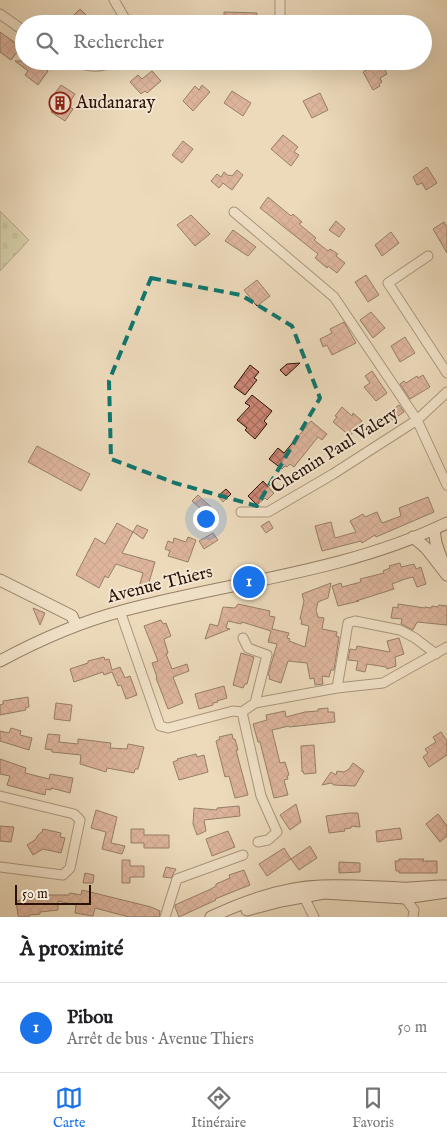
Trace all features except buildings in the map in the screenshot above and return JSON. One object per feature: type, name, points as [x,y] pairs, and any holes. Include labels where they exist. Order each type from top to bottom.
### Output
[{"type":"main road","name":"Avenue Thiers","points":[[0,661],[26,647],[76,626],[120,611],[331,564],[386,547],[447,523]]},
{"type":"main road","points":[[434,529],[436,543],[447,575]]},
{"type":"main road","points":[[413,537],[426,548],[447,575]]},
{"type":"main road","points":[[0,580],[72,616],[76,626]]},
{"type":"main road","points":[[229,917],[239,912],[281,901],[320,886],[404,893],[447,892]]},
{"type":"main road","points":[[404,893],[447,886]]},
{"type":"main road","points":[[211,917],[235,906],[277,893],[303,892]]},
{"type":"street","points":[[114,0],[124,15]]},
{"type":"street","points":[[280,0],[280,15]]},
{"type":"street","points":[[0,14],[15,25]]},
{"type":"street","points":[[234,212],[334,297],[417,420],[447,485]]},
{"type":"street","points":[[428,256],[388,283],[447,373]]},
{"type":"street","name":"Chemin Paul Valery","points":[[241,512],[268,512],[333,474],[417,420],[447,392]]},
{"type":"street","points":[[120,611],[160,726],[168,728],[233,711],[242,712],[255,703],[337,688],[383,683],[447,647]]},
{"type":"street","points":[[337,688],[348,623],[356,621],[400,630],[415,638],[436,654]]},
{"type":"street","points":[[243,638],[248,648],[267,655],[255,703]]},
{"type":"street","points":[[242,712],[261,796],[276,832],[268,840],[258,842]]},
{"type":"street","points":[[0,796],[74,814],[80,820],[70,868],[63,874],[0,867]]},
{"type":"street","points":[[165,917],[177,879],[243,855]]},
{"type":"street","points":[[303,892],[314,917]]},
{"type":"street","points":[[404,893],[414,910],[413,917]]},
{"type":"highlighted area","points":[[151,278],[241,295],[292,326],[320,398],[257,506],[175,483],[111,459],[109,381]]},
{"type":"green space","points":[[0,211],[29,240],[0,271]]},
{"type":"place","name":"Audanaray","points":[[60,103]]},
{"type":"place","name":"Pibou","points":[[249,582]]}]
